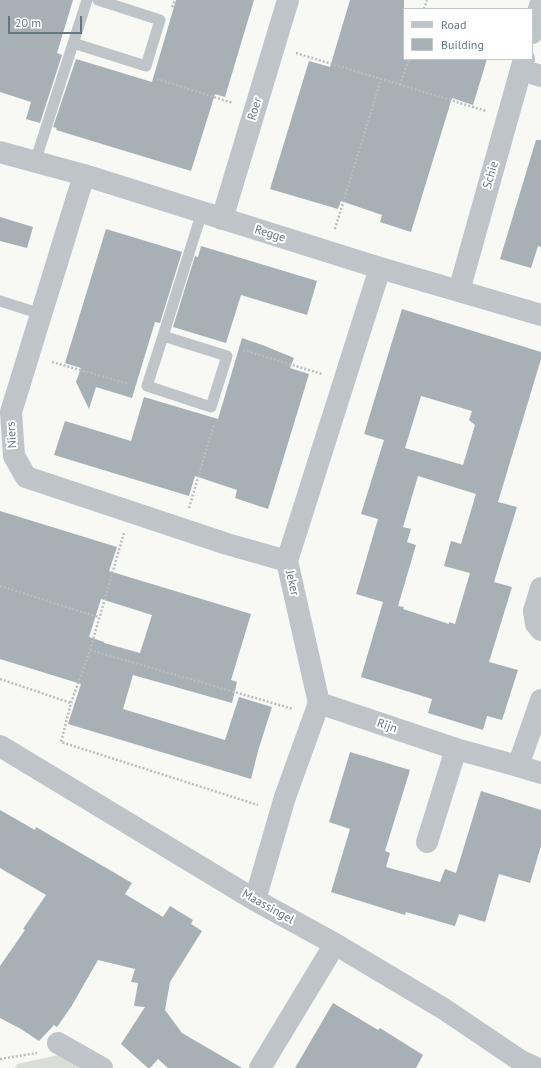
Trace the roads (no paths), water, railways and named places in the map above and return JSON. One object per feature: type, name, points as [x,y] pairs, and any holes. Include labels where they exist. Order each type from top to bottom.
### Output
[{"type":"street","name":"Roer","points":[[212,216],[255,109],[288,0]]},
{"type":"street","points":[[533,30],[541,2]]},
{"type":"street","name":"Schie","points":[[459,291],[508,117],[529,68]]},
{"type":"street","name":"Regge","points":[[0,152],[84,175],[380,268],[541,315]]},
{"type":"street","name":"Niers","points":[[84,175],[11,412],[14,456],[26,477],[227,544],[287,561]]},
{"type":"street","name":"Jeker","points":[[316,709],[287,561],[380,268]]},
{"type":"street","points":[[541,588],[534,610],[536,624],[541,630]]},
{"type":"street","points":[[518,766],[541,700]]},
{"type":"street","points":[[255,900],[280,812],[316,709]]},
{"type":"street","name":"Rijn","points":[[316,709],[541,773]]},
{"type":"street","name":"Maassingel","points":[[0,746],[255,900],[334,944],[444,1009],[522,1061],[536,1068]]},
{"type":"street","points":[[427,842],[456,750]]},
{"type":"street","points":[[264,1067],[334,944]]},
{"type":"street","points":[[58,1043],[102,1068]]},
{"type":"lane","points":[[35,162],[87,0]]},
{"type":"lane","points":[[73,43],[146,66],[160,20],[98,0]]},
{"type":"lane","points":[[163,336],[227,356],[211,407],[147,386],[163,336],[212,216]]},
{"type":"lane","points":[[0,301],[41,314]]}]
